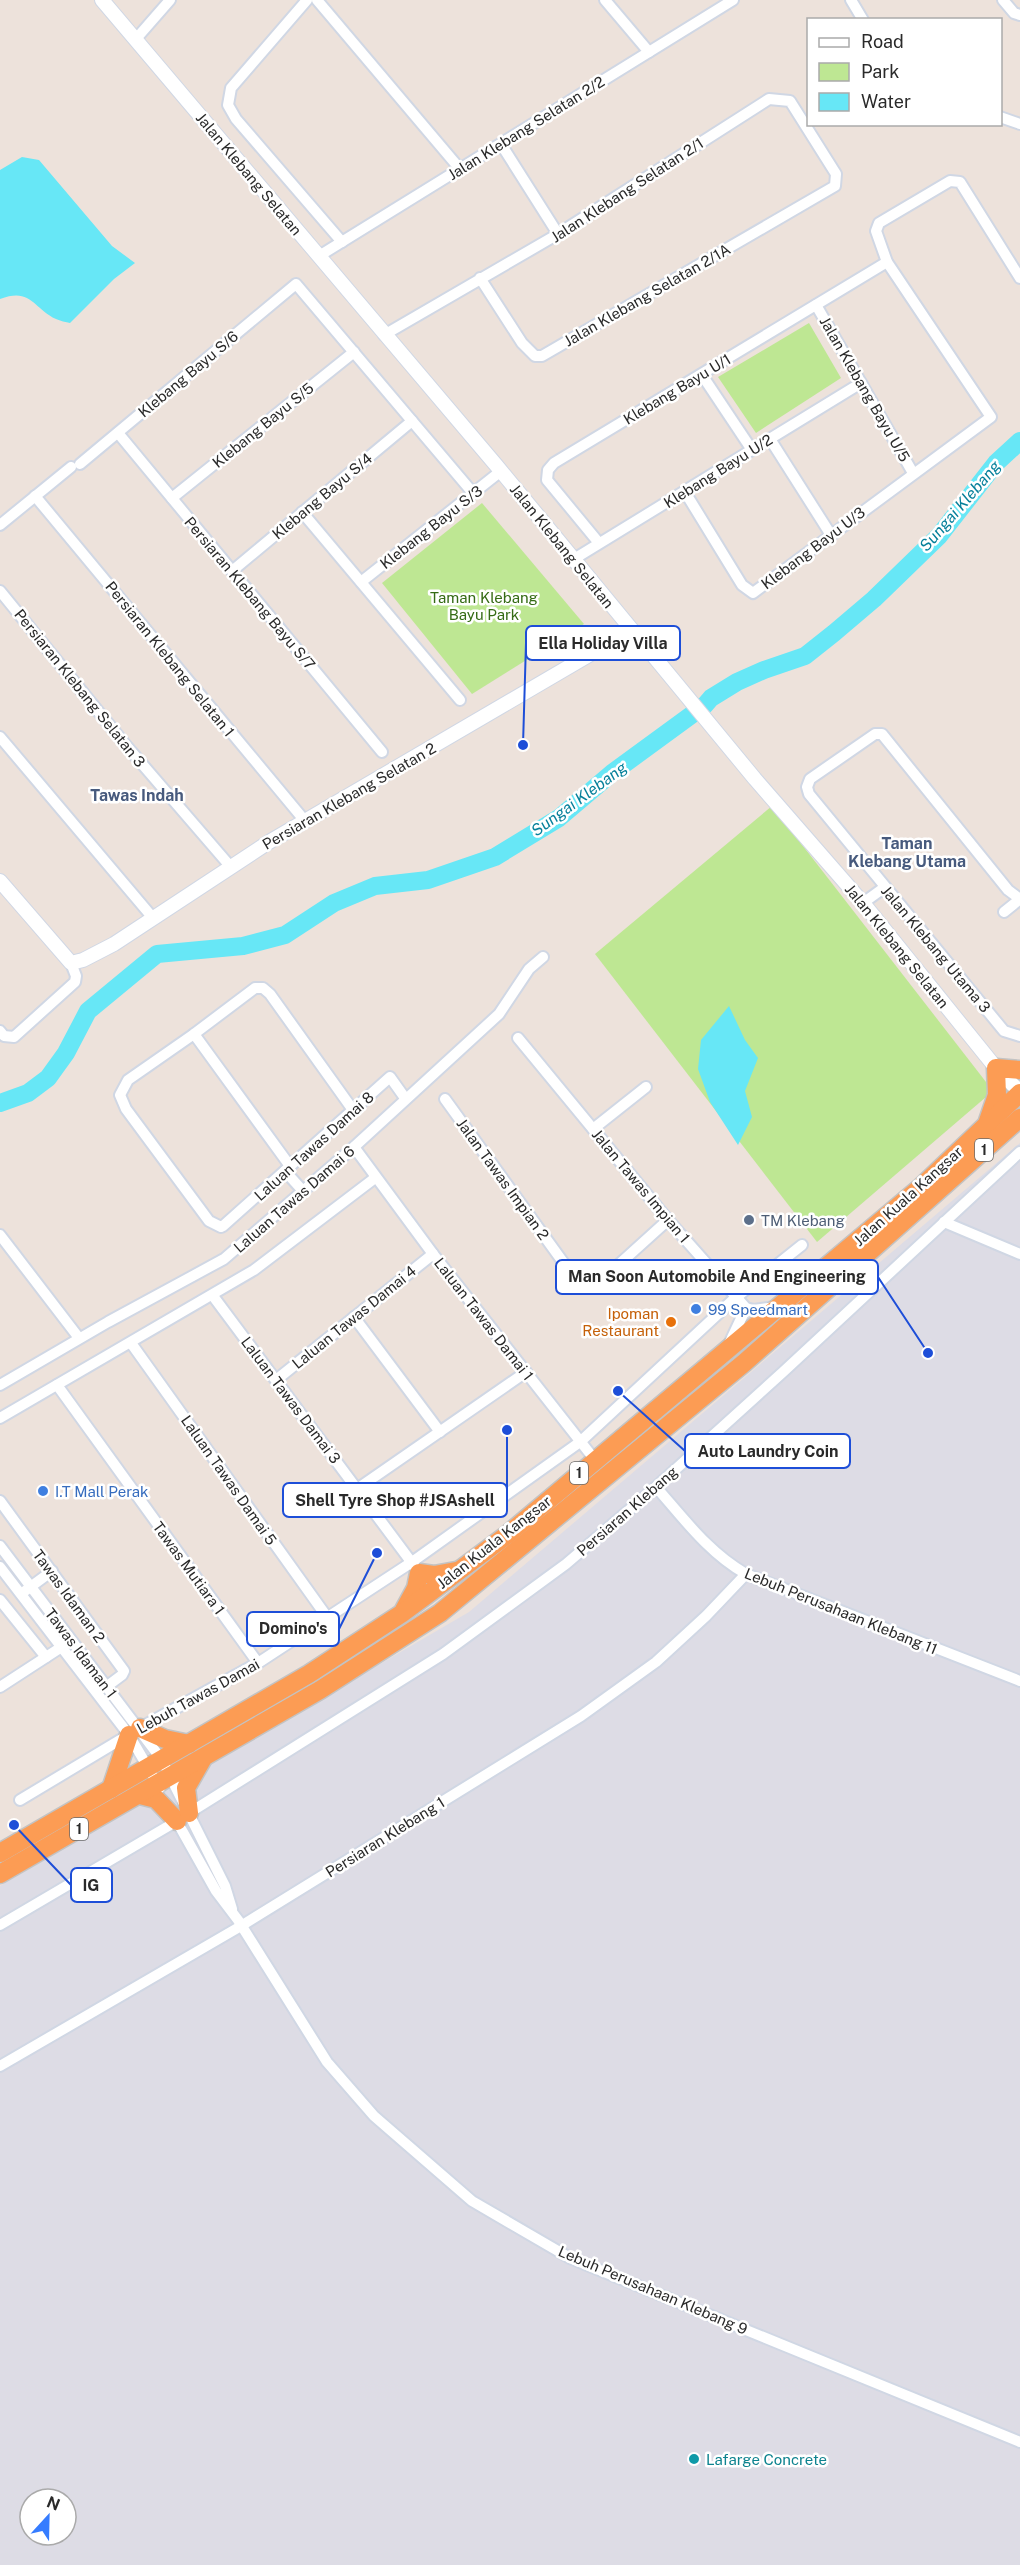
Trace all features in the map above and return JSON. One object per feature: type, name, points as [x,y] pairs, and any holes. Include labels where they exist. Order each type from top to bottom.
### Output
[{"type":"highway","points":[[986,1125],[997,1095],[996,1068],[1020,1070]]},
{"type":"highway","name":"Jalan Kuala Kangsar","points":[[0,1853],[309,1674],[401,1614],[463,1569],[507,1535],[920,1188],[1020,1093]]},
{"type":"highway","points":[[948,1182],[953,1172],[1002,1125],[1020,1103]]},
{"type":"highway","name":"Jalan Kuala Kangsar","points":[[0,1874],[320,1690],[414,1630],[477,1584],[744,1363],[1020,1118]]},
{"type":"highway","points":[[401,1614],[416,1588],[415,1568],[434,1575],[463,1569]]},
{"type":"highway","points":[[414,1630],[430,1607],[431,1592],[447,1595],[468,1584],[477,1584]]},
{"type":"highway","points":[[111,1789],[134,1731],[189,1743]]},
{"type":"highway","points":[[140,1795],[156,1799],[183,1817],[186,1788],[202,1759]]},
{"type":"street","name":"Jalan Klebang Selatan","points":[[102,0],[501,471],[630,631],[863,903],[996,1068],[1020,1093]]},
{"type":"street","points":[[135,40],[170,0]]},
{"type":"street","points":[[306,0],[231,88],[228,105],[236,119],[342,242]]},
{"type":"street","points":[[317,0],[460,169]]},
{"type":"street","points":[[605,0],[649,51]]},
{"type":"street","name":"Jalan Klebang Selatan 2/2","points":[[319,256],[733,0]]},
{"type":"street","points":[[851,0],[862,18]]},
{"type":"street","points":[[1003,0],[1017,14]]},
{"type":"street","points":[[1017,14],[1019,0]]},
{"type":"street","name":"Jalan Klebang Selatan 2/1","points":[[384,335],[558,234],[769,99],[790,100],[836,174],[837,180]]},
{"type":"street","points":[[1002,118],[1020,124]]},
{"type":"street","points":[[501,144],[558,234]]},
{"type":"street","name":"Jalan Klebang Selatan 2/1A","points":[[480,278],[522,343],[535,356],[542,356],[825,192],[835,186],[837,180]]},
{"type":"street","points":[[913,473],[991,417],[887,262],[876,231],[879,223],[955,180],[960,182],[1020,278]]},
{"type":"street","name":"Klebang Bayu U/1","points":[[599,543],[547,480],[548,470],[554,462],[887,262]]},
{"type":"street","name":"Klebang Bayu S/6","points":[[0,525],[118,433],[296,284],[354,352]]},
{"type":"street","name":"Jalan Klebang Bayu U/5","points":[[816,305],[913,473]]},
{"type":"street","points":[[354,352],[473,493]]},
{"type":"street","name":"Klebang Bayu S/5","points":[[172,498],[354,352]]},
{"type":"street","points":[[702,375],[752,450]]},
{"type":"street","name":"Klebang Bayu U/2","points":[[574,559],[861,383]]},
{"type":"street","name":"Klebang Bayu S/4","points":[[232,571],[412,421]]},
{"type":"street","name":"Persiaran Klebang Bayu S/7","points":[[118,433],[382,752]]},
{"type":"street","points":[[770,439],[831,535]]},
{"type":"street","name":"Klebang Bayu S/3","points":[[361,582],[501,471]]},
{"type":"street","name":"Klebang Bayu U/3","points":[[684,492],[748,591],[753,592],[913,473]]},
{"type":"street","name":"Persiaran Klebang Selatan 1","points":[[35,496],[305,821]]},
{"type":"street","points":[[302,513],[460,700]]},
{"type":"street","name":"Persiaran Klebang Selatan 3","points":[[0,591],[124,743],[231,866]]},
{"type":"street","name":"Persiaran Klebang Selatan 2","points":[[71,963],[83,960],[114,944],[231,866],[305,821],[630,631]]},
{"type":"street","name":"Jalan Klebang Utama 3","points":[[1019,899],[879,733],[815,775],[807,787],[809,794],[1004,1031],[1020,1036]]},
{"type":"street","points":[[0,736],[153,918]]},
{"type":"street","points":[[0,881],[71,963],[76,976],[75,982],[14,1037],[4,1036],[0,1031]]},
{"type":"street","points":[[863,903],[885,887]]},
{"type":"street","points":[[1004,912],[1019,899]]},
{"type":"street","name":"Laluan Tawas Damai 6","points":[[0,1385],[224,1259],[354,1148],[405,1098],[499,1014],[529,969],[543,957]]},
{"type":"street","points":[[303,1191],[194,1034],[255,988],[263,988],[270,994],[353,1110]]},
{"type":"street","name":"Laluan Tawas Damai 8","points":[[194,1034],[128,1080],[120,1095],[126,1109],[209,1221],[217,1226],[223,1226],[390,1077],[405,1098]]},
{"type":"street","name":"Jalan Tawas Impian 1","points":[[518,1038],[668,1220],[746,1308]]},
{"type":"street","points":[[593,1129],[646,1087]]},
{"type":"street","name":"Jalan Tawas Impian 2","points":[[444,1099],[576,1280],[584,1285],[595,1286],[668,1220]]},
{"type":"street","name":"Laluan Tawas Damai 1","points":[[354,1148],[433,1254],[595,1460]]},
{"type":"street","name":"Persiaran Klebang","points":[[0,1925],[183,1817],[443,1654],[507,1609],[566,1564],[656,1487],[1020,1152]]},
{"type":"street","name":"Laluan Tawas Damai 6","points":[[0,1418],[261,1266],[375,1178]]},
{"type":"street","points":[[944,1222],[1020,1254]]},
{"type":"street","points":[[0,1235],[80,1338]]},
{"type":"street","name":"Lebuh Tawas Damai","points":[[20,1800],[134,1731],[258,1663],[327,1617],[415,1568],[580,1442],[737,1297],[802,1245]]},
{"type":"street","name":"Laluan Tawas Damai 4","points":[[276,1380],[433,1254]]},
{"type":"street","name":"Laluan Tawas Damai 3","points":[[213,1296],[431,1592]]},
{"type":"street","points":[[725,1350],[744,1317],[746,1308],[753,1310],[778,1306]]},
{"type":"street","points":[[354,1317],[440,1432]]},
{"type":"street","name":"Laluan Tawas Damai 5","points":[[131,1343],[327,1617]]},
{"type":"street","points":[[357,1489],[525,1372]]},
{"type":"street","name":"Tawas Mutiara 1","points":[[57,1386],[258,1663]]},
{"type":"street","name":"Lebuh Perusahaan Klebang 11","points":[[656,1487],[711,1550],[726,1563],[746,1574],[1020,1681]]},
{"type":"street","name":"Tawas Idaman 2","points":[[0,1501],[124,1671],[122,1676],[106,1687]]},
{"type":"street","name":"Tawas Idaman 1","points":[[0,1546],[106,1687],[155,1764]]},
{"type":"street","name":"Tawas Idaman 1","points":[[0,1567],[60,1648],[134,1731],[155,1764]]},
{"type":"street","points":[[20,1594],[52,1571]]},
{"type":"street","name":"Persiaran Klebang 1","points":[[0,2066],[241,1926],[581,1716],[656,1662],[706,1616],[746,1574]]},
{"type":"street","points":[[0,1600],[46,1658]]},
{"type":"street","points":[[0,1687],[60,1648]]},
{"type":"street","points":[[155,1764],[165,1781]]},
{"type":"street","points":[[155,1764],[165,1781]]},
{"type":"street","name":"Lebuh Perusahaan Klebang 9","points":[[165,1781],[210,1882],[234,1915],[327,2062],[374,2116],[438,2174],[472,2200],[570,2258],[1020,2442]]},
{"type":"street","name":"Lebuh Perusahaan Klebang 9","points":[[165,1781],[183,1817]]},
{"type":"shaded area","points":[[1020,1143],[1020,2565],[0,2565],[0,1886],[469,1612]]},
{"type":"green space","points":[[809,323],[841,378],[756,433],[718,377]]},
{"type":"green space","name":"Taman Klebang Bayu Park","points":[[482,503],[584,624],[472,694],[382,583]]},
{"type":"green space","points":[[772,806],[993,1091],[817,1242],[595,954]]},
{"type":"water","points":[[22,157],[39,160],[112,246],[135,263],[114,279],[70,323],[56,319],[25,297],[10,296],[0,299],[0,170]]},
{"type":"water","points":[[729,1006],[745,1040],[758,1058],[745,1091],[752,1117],[738,1145],[710,1102],[698,1069],[701,1040]]},
{"type":"waterway","name":"Sungai Klebang","points":[[0,1103],[28,1093],[48,1078],[66,1053],[88,1011],[157,954],[243,946],[285,935],[334,903],[375,886],[428,880],[495,857],[559,818],[612,773],[705,705],[711,698],[737,682],[805,656],[834,633],[874,599],[939,536],[996,463],[1020,441]]},
{"type":"place","name":"Ella Holiday Villa","points":[[523,745]]},
{"type":"place","name":"TM Klebang","points":[[749,1220]]},
{"type":"place","name":"99 Speedmart","points":[[696,1309]]},
{"type":"place","name":"Ipoman Restaurant","points":[[671,1322]]},
{"type":"place","name":"Man Soon Automobile And Engineering","points":[[928,1353]]},
{"type":"place","name":"Auto Laundry Coin","points":[[618,1391]]},
{"type":"place","name":"Shell Tyre Shop #JSAshell","points":[[507,1430]]},
{"type":"place","name":"I.T Mall Perak","points":[[43,1491]]},
{"type":"place","name":"Domino's","points":[[377,1553]]},
{"type":"place","name":"IG","points":[[14,1825]]},
{"type":"place","name":"Lafarge Concrete","points":[[694,2459]]},
{"type":"district","name":"Tawas Indah","points":[[137,795]]},
{"type":"district","name":"Taman Klebang Utama","points":[[907,852]]}]
